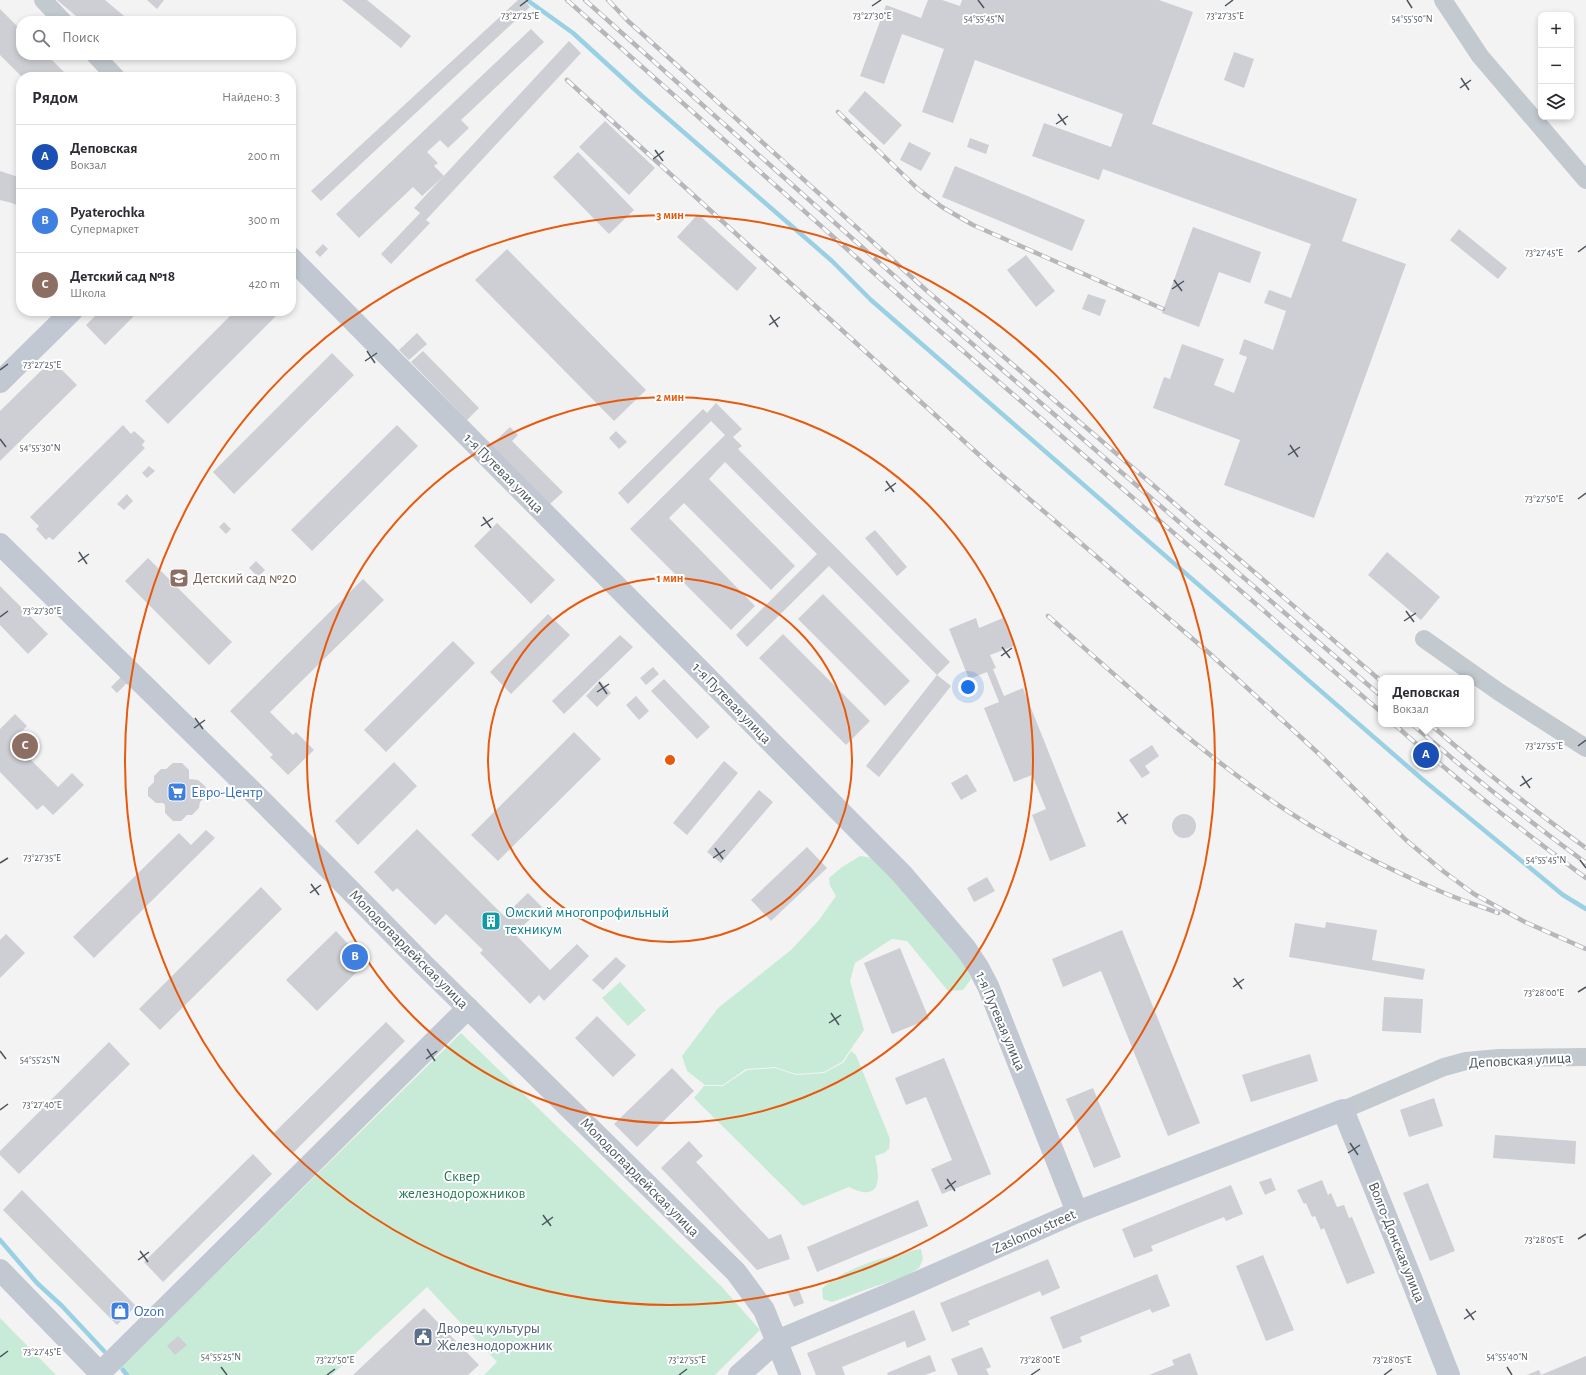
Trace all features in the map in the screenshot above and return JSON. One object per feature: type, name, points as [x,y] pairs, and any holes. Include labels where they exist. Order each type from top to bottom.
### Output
[{"type":"street","points":[[43,0],[58,16]]},
{"type":"street","points":[[1443,0],[1480,56],[1586,180]]},
{"type":"street","points":[[100,60],[111,72]]},
{"type":"street","name":"1-я Путевая улица","points":[[296,263],[902,874],[966,949],[978,968],[997,1007],[1077,1212]]},
{"type":"street","points":[[0,382],[67,316]]},
{"type":"street","name":"Молодогвардейская улица","points":[[0,544],[264,803],[468,1008],[736,1272],[764,1310],[790,1375]]},
{"type":"street","points":[[1424,639],[1499,692],[1586,748]]},
{"type":"street","points":[[0,1270],[101,1374],[468,1008]]},
{"type":"street","name":"Деповская улица","points":[[1342,1110],[1444,1067],[1466,1061],[1499,1058],[1586,1057]]},
{"type":"street","name":"Zaslonov street","points":[[738,1375],[777,1341],[909,1286],[1077,1212],[1342,1110]]},
{"type":"street","name":"Волго-Донская улица","points":[[1342,1110],[1449,1375]]},
{"type":"green space","points":[[860,856],[874,858],[960,953],[971,979],[963,990],[948,991],[907,941],[892,939],[855,963],[850,981],[864,1030],[842,1062],[824,1072],[796,1074],[775,1067],[746,1069],[723,1085],[705,1085],[687,1071],[682,1056],[718,1008],[791,950],[819,920],[836,896],[830,886],[829,878],[842,867]]},
{"type":"green space","points":[[620,982],[646,1010],[628,1026],[602,998]]},
{"type":"green space","name":"Сквер железнодорожников","points":[[461,1033],[722,1287],[760,1330],[715,1375],[484,1375],[497,1362],[427,1287],[332,1375],[125,1375],[119,1369]]},
{"type":"green space","points":[[851,1051],[856,1055],[890,1139],[889,1149],[884,1153],[875,1156],[878,1181],[872,1191],[859,1191],[849,1187],[803,1206],[694,1098],[704,1086],[723,1086],[747,1070],[775,1068],[796,1075],[824,1073],[843,1063]]},
{"type":"green space","points":[[921,1249],[923,1259],[919,1268],[905,1277],[832,1302],[823,1299],[822,1289],[831,1281],[854,1268],[896,1254]]},
{"type":"green space","points":[[0,1318],[56,1375],[0,1375]]},
{"type":"building","points":[[57,0],[105,0],[124,16],[76,16]]},
{"type":"building","points":[[147,0],[164,0],[157,9]]},
{"type":"building","points":[[342,0],[367,0],[411,36],[401,48]]},
{"type":"building","points":[[518,0],[524,0],[530,7],[321,201],[311,191]]},
{"type":"building","points":[[928,0],[942,0],[960,6],[962,0],[1159,0],[1193,12],[1152,124],[1357,199],[1342,241],[1406,264],[1314,518],[1224,485],[1240,440],[1153,408],[1164,377],[1170,379],[1182,344],[1224,359],[1214,385],[1234,393],[1247,357],[1239,354],[1244,339],[1273,350],[1286,311],[1264,303],[1269,290],[1291,298],[1311,244],[1103,169],[1099,180],[1032,156],[1044,123],[1111,147],[1123,114],[975,60],[953,123],[922,112],[944,49],[902,34],[884,84],[860,76],[886,5],[921,18]]},
{"type":"building","points":[[0,9],[16,25],[16,60],[52,60],[64,72],[17,72],[0,55]]},
{"type":"building","points":[[531,29],[544,42],[461,120],[469,128],[448,148],[440,140],[427,152],[438,163],[434,166],[444,176],[422,196],[413,187],[359,238],[336,214]]},
{"type":"building","points":[[569,41],[581,53],[426,220],[430,223],[391,264],[381,254],[420,213],[414,208]]},
{"type":"building","points":[[1234,52],[1254,59],[1244,88],[1224,80]]},
{"type":"building","points":[[865,91],[902,125],[884,145],[848,111]]},
{"type":"building","points":[[605,121],[655,168],[629,195],[579,147]]},
{"type":"building","points":[[970,138],[989,145],[986,154],[967,147]]},
{"type":"building","points":[[909,142],[931,153],[921,171],[900,160]]},
{"type":"building","points":[[578,152],[634,210],[609,234],[553,177]]},
{"type":"building","points":[[955,166],[1085,220],[1072,251],[942,197]]},
{"type":"building","points":[[0,171],[16,176],[16,205],[0,200]]},
{"type":"building","points":[[698,214],[757,268],[737,291],[677,237]]},
{"type":"building","points":[[1193,227],[1261,252],[1250,283],[1219,272],[1199,327],[1162,313]]},
{"type":"building","points":[[1459,229],[1507,268],[1498,279],[1450,240]]},
{"type":"building","points":[[323,244],[328,249],[320,257],[315,252]]},
{"type":"building","points":[[507,249],[646,390],[614,421],[475,280]]},
{"type":"building","points":[[1026,255],[1055,291],[1036,307],[1007,270]]},
{"type":"building","points":[[1088,294],[1106,300],[1100,316],[1082,309]]},
{"type":"building","points":[[95,316],[134,316],[105,345],[86,325]]},
{"type":"building","points":[[230,316],[276,316],[168,424],[145,401]]},
{"type":"building","points":[[417,333],[427,344],[409,360],[399,350]]},
{"type":"building","points":[[423,351],[479,408],[467,420],[411,362]]},
{"type":"building","points":[[332,353],[354,375],[234,494],[213,472]]},
{"type":"building","points":[[52,360],[77,385],[0,461],[0,411]]},
{"type":"building","points":[[716,403],[742,429],[733,437],[742,446],[738,449],[950,662],[937,675],[829,566],[747,647],[736,635],[817,554],[725,462],[709,479],[795,566],[771,590],[684,503],[669,518],[755,606],[731,630],[630,529],[725,435],[711,421],[628,504],[618,493],[703,409],[707,413]]},
{"type":"building","points":[[123,425],[131,434],[134,431],[145,441],[142,445],[145,448],[53,540],[49,537],[46,540],[36,529],[39,526],[30,517]]},
{"type":"building","points":[[397,425],[418,446],[312,551],[291,530]]},
{"type":"building","points":[[510,427],[518,435],[512,441],[563,492],[550,504],[491,445]]},
{"type":"building","points":[[616,431],[627,442],[619,449],[609,438]]},
{"type":"building","points":[[149,466],[155,471],[147,478],[142,473]]},
{"type":"building","points":[[127,494],[133,501],[124,510],[117,504]]},
{"type":"building","points":[[224,522],[231,529],[226,534],[219,527]]},
{"type":"building","points":[[497,523],[555,580],[531,604],[474,546]]},
{"type":"building","points":[[875,530],[907,567],[897,576],[865,538]]},
{"type":"building","points":[[1387,552],[1440,597],[1421,620],[1368,575]]},
{"type":"building","points":[[148,558],[232,642],[209,665],[125,581]]},
{"type":"building","points":[[256,561],[265,570],[258,577],[249,568]]},
{"type":"building","points":[[363,579],[384,600],[270,712],[293,735],[296,732],[314,750],[288,775],[270,757],[273,755],[230,711]]},
{"type":"building","points":[[0,586],[48,634],[28,654],[0,625]]},
{"type":"building","points":[[823,594],[910,681],[885,706],[798,619]]},
{"type":"building","points":[[548,614],[570,635],[511,694],[490,672]]},
{"type":"building","points":[[976,618],[979,628],[1003,618],[1014,646],[990,655],[996,668],[993,669],[1004,696],[1023,688],[1086,846],[1050,861],[1032,815],[1046,809],[1032,775],[1014,782],[984,708],[999,702],[987,672],[969,679],[949,629]]},
{"type":"building","points":[[783,634],[870,721],[846,745],[759,658]]},
{"type":"building","points":[[620,635],[633,647],[564,714],[552,701]]},
{"type":"building","points":[[453,641],[475,663],[386,752],[364,730]]},
{"type":"building","points":[[653,667],[659,674],[646,685],[640,678]]},
{"type":"building","points":[[937,675],[951,686],[879,777],[866,766]]},
{"type":"building","points":[[122,676],[128,682],[117,693],[111,687]]},
{"type":"building","points":[[664,679],[710,727],[697,739],[651,691]]},
{"type":"building","points":[[600,681],[611,693],[597,707],[586,696]]},
{"type":"building","points":[[636,696],[649,711],[639,720],[626,705]]},
{"type":"building","points":[[15,714],[27,726],[12,741],[58,787],[72,773],[84,785],[53,815],[43,805],[37,810],[0,772],[0,729]]},
{"type":"building","points":[[574,732],[601,759],[498,861],[471,835]]},
{"type":"building","points":[[1152,745],[1159,756],[1145,766],[1150,773],[1142,778],[1129,760]]},
{"type":"building","points":[[724,761],[738,773],[687,835],[673,823]]},
{"type":"building","points":[[394,762],[417,786],[358,845],[335,821]]},
{"type":"building","name":"Евро-Центр","points":[[173,763],[182,763],[189,770],[189,779],[198,780],[206,787],[206,796],[200,802],[199,808],[192,815],[187,815],[181,821],[173,821],[165,813],[165,805],[163,803],[156,803],[148,796],[148,788],[154,782],[154,776],[161,769],[166,769]]},
{"type":"building","points":[[967,774],[977,791],[961,800],[951,783]]},
{"type":"building","points":[[759,790],[773,802],[721,863],[707,852]]},
{"type":"building","points":[[1184,814],[1193,817],[1196,826],[1193,835],[1184,838],[1175,835],[1172,826],[1175,817]]},
{"type":"building","name":"Омский многопрофильный техникум","points":[[417,829],[504,916],[528,893],[542,907],[515,934],[550,970],[577,944],[589,956],[544,1001],[539,995],[530,1004],[480,953],[483,950],[446,914],[435,925],[397,888],[393,892],[374,872]]},
{"type":"building","points":[[206,830],[215,838],[94,958],[73,937],[179,833],[191,845]]},
{"type":"building","points":[[807,847],[827,868],[771,921],[751,900]]},
{"type":"building","points":[[987,877],[995,891],[974,902],[967,888]]},
{"type":"building","points":[[261,887],[282,909],[160,1030],[139,1009]]},
{"type":"building","points":[[1326,922],[1377,930],[1372,960],[1425,969],[1423,980],[1289,957],[1295,923],[1325,928]]},
{"type":"building","points":[[1122,930],[1200,1123],[1168,1136],[1101,971],[1063,987],[1052,959]]},
{"type":"building","points":[[336,931],[366,963],[317,1011],[286,980]]},
{"type":"building","points":[[6,934],[25,953],[0,978],[0,940]]},
{"type":"building","points":[[900,948],[929,1019],[892,1034],[864,963]]},
{"type":"building","points":[[616,957],[626,966],[603,990],[592,980]]},
{"type":"building","points":[[1384,997],[1423,999],[1421,1033],[1382,1031]]},
{"type":"building","points":[[597,1016],[636,1055],[613,1077],[575,1038]]},
{"type":"building","points":[[386,1022],[405,1041],[293,1153],[274,1133]]},
{"type":"building","points":[[109,1042],[130,1064],[19,1174],[0,1155],[0,1151]]},
{"type":"building","points":[[1310,1054],[1318,1081],[1251,1102],[1242,1075]]},
{"type":"building","points":[[944,1058],[991,1174],[942,1194],[931,1169],[952,1160],[926,1097],[906,1105],[895,1078]]},
{"type":"building","points":[[672,1068],[694,1091],[637,1147],[614,1124]]},
{"type":"building","points":[[1093,1088],[1121,1157],[1094,1168],[1066,1099]]},
{"type":"building","points":[[1434,1098],[1443,1126],[1409,1137],[1400,1110]]},
{"type":"building","points":[[1495,1135],[1576,1141],[1575,1164],[1493,1158]]},
{"type":"building","points":[[689,1141],[703,1156],[696,1162],[769,1239],[781,1234],[790,1259],[757,1270],[661,1168]]},
{"type":"building","points":[[253,1154],[272,1174],[163,1282],[144,1262]]},
{"type":"building","points":[[1271,1178],[1276,1190],[1265,1195],[1259,1182]]},
{"type":"building","points":[[1322,1180],[1328,1195],[1331,1193],[1337,1207],[1344,1205],[1349,1218],[1352,1217],[1375,1273],[1347,1284],[1324,1228],[1321,1230],[1315,1216],[1312,1217],[1306,1203],[1304,1204],[1297,1190]]},
{"type":"building","points":[[1428,1183],[1455,1251],[1430,1261],[1403,1193]]},
{"type":"building","points":[[1231,1185],[1243,1214],[1226,1221],[1224,1217],[1151,1246],[1153,1251],[1134,1258],[1122,1229]]},
{"type":"building","points":[[22,1190],[136,1306],[117,1325],[3,1210]]},
{"type":"building","points":[[918,1200],[928,1226],[817,1272],[807,1247]]},
{"type":"building","points":[[1263,1255],[1294,1330],[1266,1341],[1236,1266]]},
{"type":"building","points":[[1048,1259],[1060,1288],[1042,1296],[1040,1291],[968,1321],[970,1325],[952,1332],[940,1303]]},
{"type":"building","points":[[1157,1274],[1170,1306],[1152,1313],[1150,1309],[1080,1337],[1082,1342],[1063,1349],[1050,1317]]},
{"type":"building","points":[[799,1290],[804,1303],[794,1307],[788,1294]]},
{"type":"building","name":"Дворец культуры Железнодорожник","points":[[424,1308],[479,1365],[468,1375],[353,1375]]},
{"type":"building","points":[[914,1310],[926,1340],[907,1348],[905,1341],[842,1367],[845,1375],[816,1375],[807,1353]]},
{"type":"building","points":[[178,1336],[187,1345],[175,1355],[167,1346]]},
{"type":"building","points":[[982,1347],[991,1367],[986,1369],[989,1375],[958,1375],[951,1359]]},
{"type":"building","points":[[1190,1353],[1198,1375],[1149,1375],[1174,1365],[1172,1360]]},
{"type":"building","points":[[930,1355],[936,1371],[925,1375],[888,1375],[887,1373]]},
{"type":"building","points":[[1586,1356],[1586,1375],[1541,1375]]},
{"type":"building","points":[[1539,1370],[1541,1375],[1527,1375]]},
{"type":"waterway","points":[[527,0],[573,33],[642,96],[832,261],[871,300],[1422,779],[1563,895],[1586,909]]},
{"type":"waterway","points":[[0,1240],[37,1283],[62,1306],[104,1351]]},
{"type":"waterway","points":[[123,1370],[127,1375]]},
{"type":"railway","points":[[567,0],[911,306],[1378,709]]},
{"type":"railway","points":[[585,0],[918,297],[1378,693]]},
{"type":"railway","points":[[608,0],[628,21],[926,290],[1378,678]]},
{"type":"railway","points":[[567,80],[999,473],[1208,652],[1318,753],[1406,840],[1443,871],[1474,894],[1525,922],[1586,949]]},
{"type":"railway","points":[[838,112],[918,189],[942,207],[973,225],[1163,309]]},
{"type":"railway","points":[[1048,616],[1146,702],[1221,764],[1293,815],[1341,843],[1391,869],[1449,895],[1498,913]]},
{"type":"railway","points":[[1397,727],[1488,803],[1586,878]]},
{"type":"railway","points":[[1416,727],[1541,830],[1586,863]]},
{"type":"railway","points":[[1434,727],[1506,788],[1586,848]]},
{"type":"place","name":"Детский сад №20","points":[[179,578]]},
{"type":"place","name":"Детский сад №18","points":[[25,746]]},
{"type":"place","name":"Деповская","points":[[1426,755]]},
{"type":"place","name":"Евро-Центр","points":[[177,792]]},
{"type":"place","name":"Омский многопрофильный техникум","points":[[491,921]]},
{"type":"place","name":"Pyaterochka","points":[[355,957]]},
{"type":"place","name":"Ozon","points":[[120,1311]]},
{"type":"place","name":"Дворец культуры Железнодорожник","points":[[423,1337]]}]
